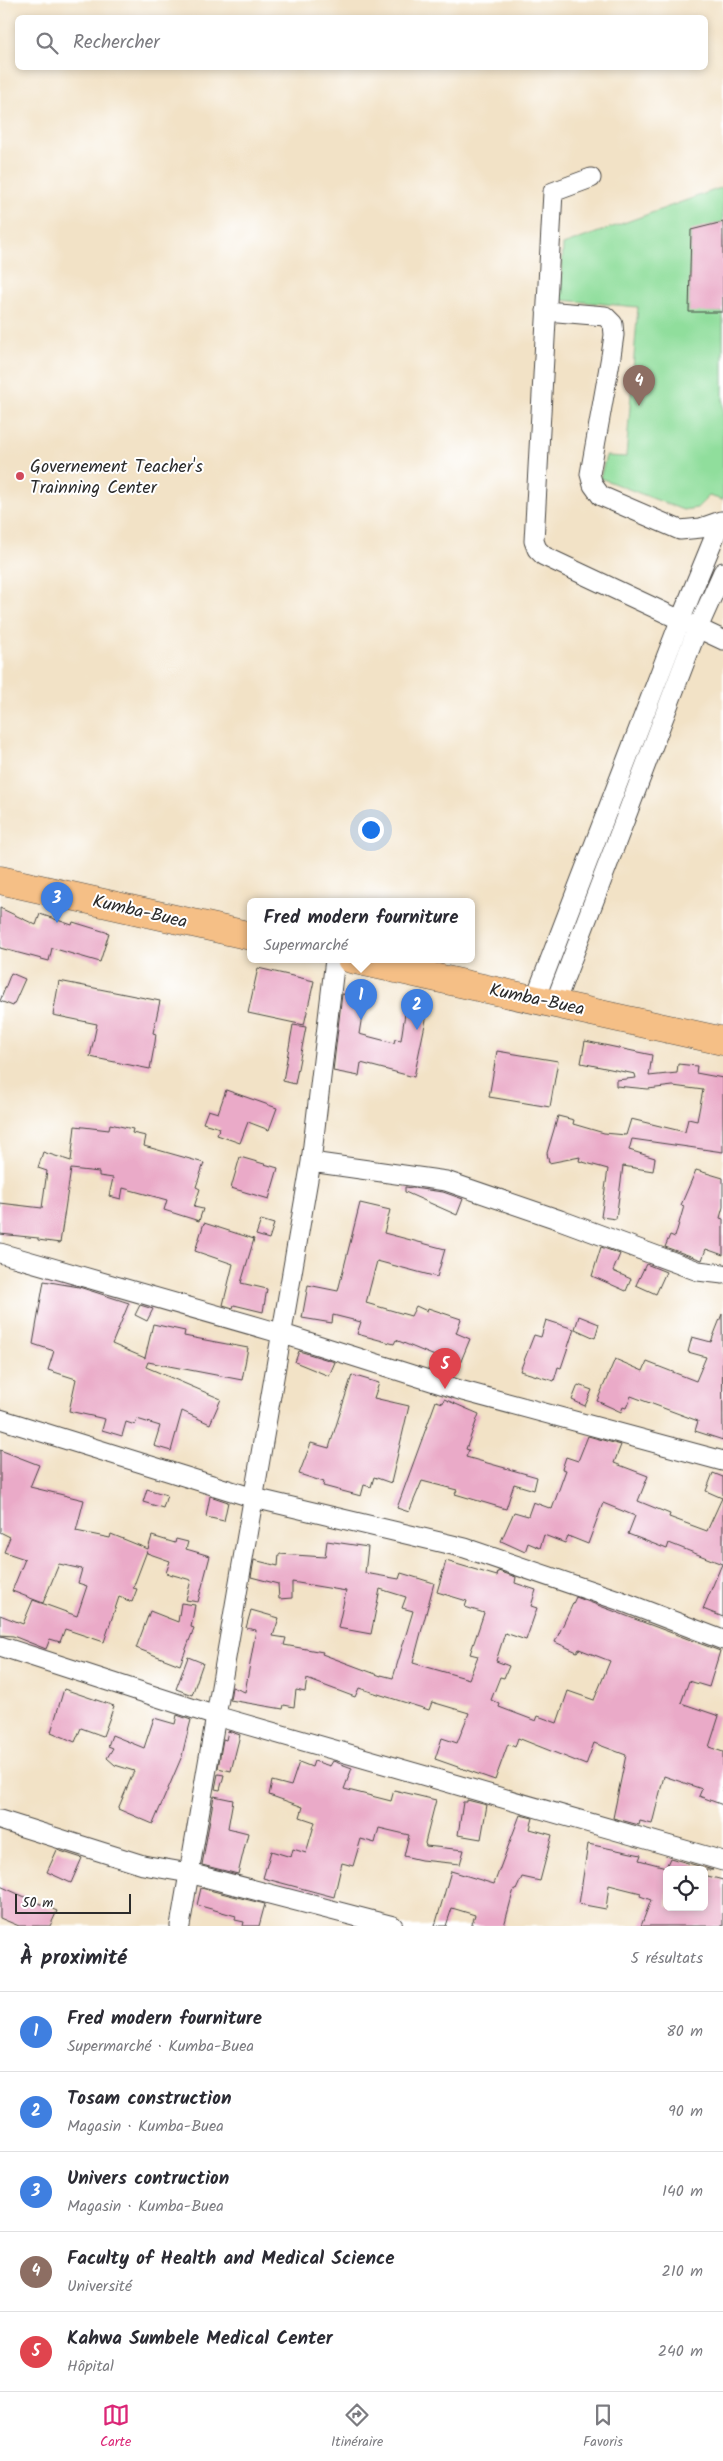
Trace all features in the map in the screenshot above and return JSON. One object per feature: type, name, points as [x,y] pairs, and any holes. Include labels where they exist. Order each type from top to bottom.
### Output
[{"type":"highway","name":"Kumba-Buea","points":[[0,880],[247,935]]},
{"type":"highway","name":"Kumba-Buea","points":[[369,963],[723,1041]]},
{"type":"street","points":[[591,178],[553,192],[534,541],[537,549],[544,556],[698,630],[723,640]]},
{"type":"street","points":[[546,311],[605,316],[613,324],[614,335],[611,356],[590,474],[593,485],[601,496],[680,530],[701,528],[722,521]]},
{"type":"street","points":[[545,1001],[680,621],[722,521]]},
{"type":"street","points":[[545,1001],[723,572]]},
{"type":"street","points":[[180,1926],[311,1162],[335,963]]},
{"type":"street","points":[[311,1162],[446,1181],[560,1220],[698,1271],[723,1274]]},
{"type":"street","points":[[0,1253],[283,1334],[463,1391],[723,1461]]},
{"type":"street","points":[[0,1418],[254,1498],[465,1548],[621,1601],[723,1640]]},
{"type":"street","points":[[0,1646],[216,1716],[723,1861]]},
{"type":"street","points":[[0,1820],[143,1864],[189,1873],[393,1926]]},
{"type":"green space","points":[[723,187],[723,222],[691,231],[689,311],[723,312],[723,500],[709,496],[697,508],[683,510],[600,478],[606,456],[626,457],[638,307],[561,300],[563,245]]},
{"type":"building","points":[[723,222],[723,312],[689,312],[691,230]]},
{"type":"building","points":[[0,908],[36,925],[40,914],[72,925],[73,922],[109,933],[100,962],[52,948],[49,961],[0,948]]},
{"type":"building","points":[[258,968],[314,981],[304,1025],[248,1013]]},
{"type":"building","points":[[11,973],[25,979],[13,1006],[0,1001]]},
{"type":"building","points":[[59,981],[160,1001],[153,1033],[156,1034],[150,1069],[90,1057],[97,1024],[53,1015]]},
{"type":"building","points":[[342,994],[365,997],[359,1034],[394,1043],[395,1039],[401,1040],[406,1007],[428,1010],[414,1077],[361,1063],[359,1076],[333,1071]]},
{"type":"building","points":[[293,1025],[306,1027],[295,1084],[283,1081]]},
{"type":"building","points":[[585,1041],[652,1055],[649,1076],[677,1073],[678,1064],[697,1066],[696,1073],[723,1078],[723,1152],[632,1139],[629,1150],[655,1158],[653,1171],[623,1166],[616,1219],[601,1217],[608,1169],[579,1161],[580,1157],[549,1163],[547,1153],[558,1116],[574,1120],[573,1124],[604,1133],[626,1135],[631,1119],[685,1132],[688,1119],[697,1121],[703,1090],[673,1086],[648,1089],[616,1086],[616,1080],[636,1078],[635,1074],[581,1063]]},
{"type":"building","points":[[497,1051],[558,1061],[550,1107],[489,1097]]},
{"type":"building","points":[[226,1090],[277,1108],[269,1130],[248,1122],[240,1143],[217,1135],[220,1128],[203,1123],[208,1110],[218,1113]]},
{"type":"building","points":[[110,1124],[133,1129],[132,1133],[146,1136],[144,1146],[204,1163],[196,1187],[200,1189],[194,1207],[203,1209],[199,1221],[164,1210],[167,1200],[123,1188],[121,1199],[109,1196],[113,1178],[99,1176],[99,1172],[71,1169],[60,1243],[38,1240],[38,1238],[0,1234],[0,1203],[42,1208],[47,1171],[38,1168],[43,1152],[71,1161],[75,1126],[109,1130]]},
{"type":"building","points":[[240,1157],[278,1168],[269,1199],[231,1188]]},
{"type":"building","points":[[696,1170],[723,1178],[723,1207],[720,1218],[723,1219],[723,1255],[706,1249],[702,1260],[665,1247],[670,1235],[675,1237],[684,1206],[681,1205]]},
{"type":"building","points":[[405,1187],[443,1192],[463,1199],[457,1215],[405,1192]]},
{"type":"building","points":[[360,1203],[390,1210],[384,1233],[445,1249],[437,1277],[377,1261],[366,1303],[411,1316],[416,1306],[427,1311],[428,1308],[461,1319],[456,1333],[470,1339],[459,1366],[396,1340],[394,1344],[357,1334],[361,1322],[333,1315],[332,1323],[302,1318],[308,1285],[338,1291]]},
{"type":"building","points":[[261,1220],[274,1224],[269,1239],[256,1235]]},
{"type":"building","points":[[204,1223],[254,1239],[241,1283],[267,1289],[263,1312],[234,1305],[233,1308],[223,1305],[233,1264],[195,1251]]},
{"type":"building","points":[[601,1247],[620,1254],[613,1271],[631,1279],[626,1291],[592,1276]]},
{"type":"building","points":[[646,1264],[666,1272],[656,1294],[636,1285]]},
{"type":"building","points":[[44,1281],[79,1287],[129,1303],[112,1344],[145,1358],[153,1324],[185,1331],[184,1336],[248,1348],[242,1380],[148,1362],[146,1367],[221,1399],[210,1424],[182,1411],[171,1451],[154,1446],[160,1426],[137,1419],[135,1425],[126,1422],[122,1436],[102,1430],[105,1419],[69,1411],[76,1379],[48,1370],[54,1351],[33,1344]]},
{"type":"building","points":[[140,1305],[153,1309],[147,1321],[135,1315]]},
{"type":"building","points":[[722,1314],[723,1440],[695,1431],[698,1421],[631,1396],[626,1408],[623,1407],[621,1412],[597,1401],[615,1359],[643,1371],[647,1362],[696,1381],[706,1357],[688,1352],[692,1337],[711,1342]]},
{"type":"building","points":[[579,1316],[599,1324],[595,1338],[575,1329]]},
{"type":"building","points":[[546,1320],[574,1329],[561,1368],[558,1367],[554,1381],[520,1371],[534,1335],[541,1337]]},
{"type":"building","points":[[299,1351],[335,1362],[329,1376],[295,1362]]},
{"type":"building","points":[[352,1375],[379,1383],[374,1398],[409,1406],[391,1483],[374,1477],[371,1487],[364,1485],[361,1496],[323,1486],[324,1482],[299,1474],[311,1443],[329,1448]]},
{"type":"building","points":[[578,1385],[592,1390],[585,1406],[572,1400]]},
{"type":"building","points":[[444,1399],[479,1414],[466,1449],[469,1450],[466,1457],[537,1477],[534,1490],[514,1484],[506,1509],[455,1494],[457,1490],[422,1481],[409,1512],[397,1508],[436,1401],[443,1403]]},
{"type":"building","points":[[588,1436],[621,1445],[614,1463],[648,1476],[638,1501],[670,1514],[669,1517],[707,1531],[722,1498],[706,1491],[713,1473],[723,1477],[723,1617],[703,1609],[722,1564],[669,1543],[667,1549],[628,1534],[635,1516],[603,1503],[588,1544],[568,1536],[565,1543],[544,1535],[540,1548],[528,1543],[525,1552],[501,1541],[514,1512],[528,1516],[533,1502],[552,1509],[566,1470],[562,1469],[566,1457],[578,1461]]},
{"type":"building","points":[[0,1450],[39,1465],[30,1487],[84,1500],[76,1531],[110,1538],[111,1534],[148,1549],[152,1536],[175,1543],[176,1539],[188,1542],[186,1549],[210,1556],[198,1602],[186,1600],[191,1580],[166,1573],[170,1561],[147,1553],[147,1551],[133,1588],[137,1589],[132,1602],[119,1597],[104,1642],[65,1629],[60,1642],[50,1639],[46,1649],[13,1636],[0,1635],[0,1615],[23,1624],[33,1600],[77,1616],[87,1586],[78,1583],[82,1569],[59,1564],[43,1603],[12,1591],[25,1559],[4,1552],[10,1537],[0,1532]]},
{"type":"building","points":[[147,1489],[167,1495],[163,1508],[143,1502]]},
{"type":"building","points":[[210,1496],[228,1502],[224,1521],[206,1517]]},
{"type":"building","points":[[327,1541],[368,1547],[365,1573],[399,1579],[401,1573],[434,1583],[413,1663],[469,1679],[478,1656],[470,1654],[484,1613],[465,1607],[467,1601],[437,1592],[446,1561],[497,1576],[498,1571],[516,1577],[515,1583],[536,1590],[531,1606],[537,1608],[526,1640],[505,1633],[496,1661],[509,1666],[504,1678],[500,1677],[491,1700],[500,1704],[499,1707],[536,1721],[538,1716],[557,1723],[568,1691],[594,1700],[610,1661],[579,1649],[577,1652],[555,1642],[576,1597],[720,1651],[709,1687],[689,1681],[681,1703],[719,1716],[709,1747],[723,1752],[723,1805],[699,1796],[702,1789],[664,1776],[652,1824],[640,1821],[639,1825],[613,1818],[626,1755],[594,1743],[586,1765],[518,1738],[515,1747],[508,1744],[495,1780],[435,1759],[442,1738],[457,1743],[469,1713],[432,1702],[429,1710],[359,1688],[355,1697],[307,1679],[305,1692],[296,1690],[294,1707],[284,1705],[283,1709],[230,1700],[232,1687],[245,1692],[256,1630],[246,1628],[251,1610],[279,1618],[273,1636],[286,1638],[284,1645],[323,1652],[322,1654],[381,1676],[393,1678],[413,1611],[402,1608],[406,1597],[380,1589],[371,1634],[338,1628],[346,1591],[292,1582],[292,1598],[279,1599],[278,1584],[251,1577],[254,1560],[278,1566],[279,1554],[325,1557]]},
{"type":"building","points":[[181,1603],[195,1605],[191,1627],[194,1628],[180,1665],[136,1648],[150,1611],[178,1622]]},
{"type":"building","points":[[188,1657],[203,1663],[192,1695],[176,1689]]},
{"type":"building","points":[[64,1689],[114,1706],[103,1736],[81,1728],[75,1742],[51,1732]]},
{"type":"building","points":[[177,1715],[191,1720],[182,1756],[153,1824],[118,1809],[134,1771],[115,1765],[107,1758],[113,1748],[108,1746],[112,1735],[144,1748],[154,1718],[175,1724]]},
{"type":"building","points":[[228,1731],[240,1735],[231,1771],[218,1768],[223,1739],[226,1740]]},
{"type":"building","points":[[314,1761],[330,1766],[333,1761],[352,1768],[344,1789],[391,1801],[394,1790],[436,1800],[425,1843],[426,1846],[464,1850],[460,1864],[421,1860],[404,1856],[409,1835],[379,1828],[375,1843],[361,1839],[353,1866],[342,1863],[334,1897],[263,1878],[271,1851],[291,1857],[293,1849],[306,1853],[315,1822],[300,1817],[303,1807],[269,1795],[272,1781],[291,1786],[299,1762],[312,1767]]},
{"type":"building","points":[[218,1774],[224,1775],[220,1790],[215,1789]]},
{"type":"building","points":[[214,1796],[233,1800],[228,1828],[248,1833],[238,1874],[202,1865]]},
{"type":"building","points":[[467,1800],[487,1805],[481,1839],[458,1835],[463,1802],[467,1802]]},
{"type":"building","points":[[520,1815],[533,1818],[530,1829],[552,1835],[540,1881],[522,1877],[516,1890],[514,1889],[504,1926],[471,1926],[475,1915],[452,1908],[446,1926],[435,1926],[451,1871],[494,1884]]},
{"type":"building","points":[[588,1844],[641,1855],[639,1860],[663,1866],[663,1911],[708,1911],[708,1876],[723,1880],[723,1926],[641,1926],[651,1900],[640,1896],[641,1893],[609,1885],[606,1909],[579,1904]]},
{"type":"building","points":[[57,1850],[82,1858],[71,1883],[47,1872]]},
{"type":"building","points":[[670,1858],[699,1866],[666,1866]]},
{"type":"building","points":[[0,1886],[57,1911],[50,1926],[19,1926],[0,1918]]},
{"type":"building","points":[[201,1888],[265,1904],[259,1926],[243,1926],[244,1922],[235,1920],[236,1916],[197,1905]]},
{"type":"place","name":"Faculty of Health and Medical Science","points":[[639,406]]},
{"type":"place","name":"Governement Teacher's Trainning Center","points":[[20,476]]},
{"type":"place","name":"Univers contruction","points":[[57,923]]},
{"type":"place","name":"Fred modern fourniture","points":[[361,1020]]},
{"type":"place","name":"Tosam construction","points":[[417,1030]]},
{"type":"place","name":"Kahwa Sumbele Medical Center","points":[[445,1389]]}]
